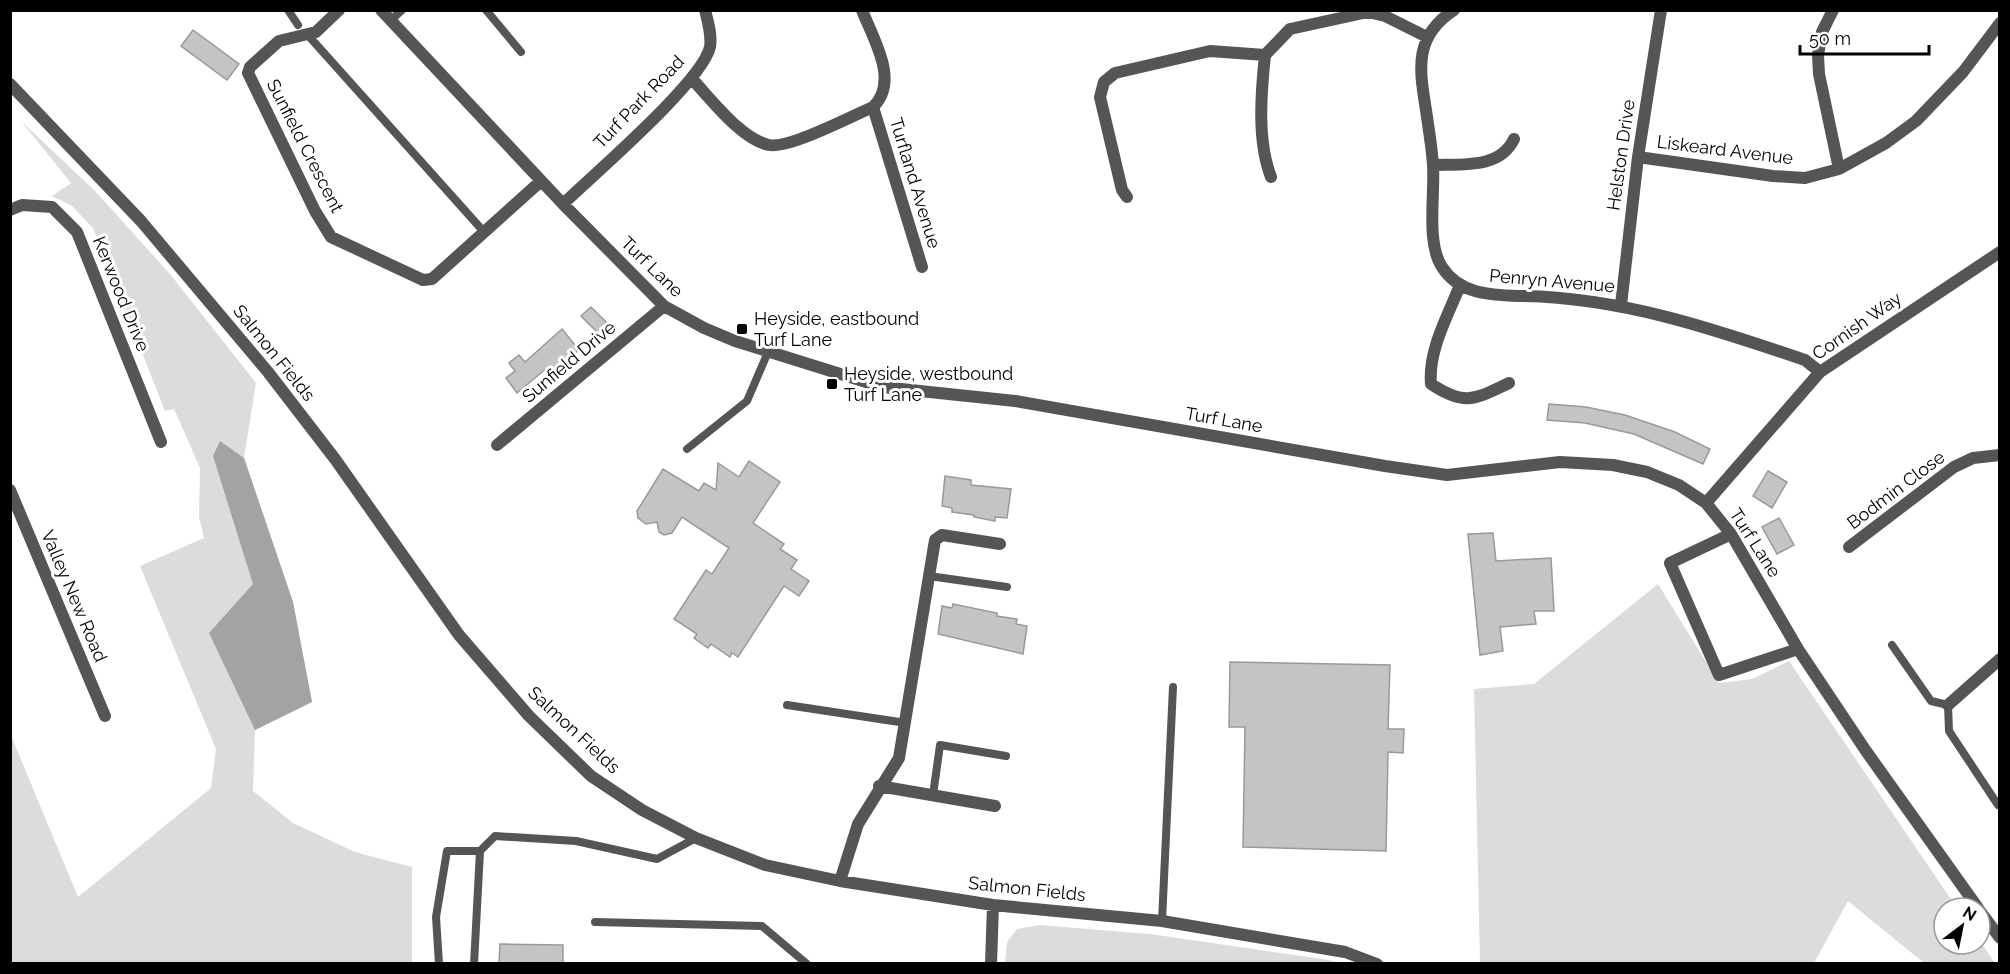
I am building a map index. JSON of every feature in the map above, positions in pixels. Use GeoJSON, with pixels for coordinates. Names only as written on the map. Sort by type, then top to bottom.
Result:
{"type":"FeatureCollection","features":[{"type":"Feature","properties":{"kind":"street","name":"Sunfield Crescent"},"geometry":{"type":"LineString","coordinates":[[339,10],[316,32],[302,29],[279,41],[250,67],[248,73],[315,211],[331,237],[423,280],[432,279],[542,181]]}},
{"type":"Feature","properties":{"kind":"street","name":"Turf Lane"},"geometry":{"type":"LineString","coordinates":[[381,10],[563,204],[664,306],[704,328],[768,352],[882,387],[1014,401],[1447,474],[1560,462],[1613,465],[1647,472],[1680,485],[1706,503],[1731,534],[1797,649],[1969,896]]}},
{"type":"Feature","properties":{"kind":"street","name":"Turf Park Road"},"geometry":{"type":"LineString","coordinates":[[563,204],[692,79],[710,47],[710,28],[705,10]]}},
{"type":"Feature","properties":{"kind":"street","name":"Turfland Avenue"},"geometry":{"type":"LineString","coordinates":[[862,10],[886,71],[882,98],[873,107],[922,267]]}},
{"type":"Feature","properties":{"kind":"street"},"geometry":{"type":"LineString","coordinates":[[1454,10],[1440,20],[1427,37],[1420,59],[1433,165],[1434,243],[1442,268],[1460,285],[1438,340],[1430,370],[1431,384],[1450,397],[1475,399],[1509,383]]}},
{"type":"Feature","properties":{"kind":"street","name":"Helston Drive"},"geometry":{"type":"LineString","coordinates":[[1621,305],[1638,157],[1661,10]]}},
{"type":"Feature","properties":{"kind":"street"},"geometry":{"type":"LineString","coordinates":[[1833,10],[1822,32],[1818,55],[1819,74],[1839,169]]}},
{"type":"Feature","properties":{"kind":"street"},"geometry":{"type":"LineString","coordinates":[[1270,177],[1264,160],[1262,81],[1265,55],[1290,29],[1368,12],[1385,16],[1427,37]]}},
{"type":"Feature","properties":{"kind":"street","name":"Liskeard Avenue"},"geometry":{"type":"LineString","coordinates":[[1638,157],[1773,176],[1805,178],[1839,169],[1886,143],[1916,121],[1963,72],[2000,23]]}},
{"type":"Feature","properties":{"kind":"street"},"geometry":{"type":"LineString","coordinates":[[1127,197],[1122,190],[1100,97],[1109,76],[1210,51],[1265,55]]}},
{"type":"Feature","properties":{"kind":"street"},"geometry":{"type":"LineString","coordinates":[[692,79],[746,134],[770,145],[801,138],[873,107]]}},
{"type":"Feature","properties":{"kind":"street","name":"Salmon Fields"},"geometry":{"type":"LineString","coordinates":[[10,84],[141,220],[268,372],[335,459],[459,635],[529,716],[591,776],[642,810],[696,838],[765,865],[840,881],[993,906],[1162,921],[1345,952],[1377,963]]}},
{"type":"Feature","properties":{"kind":"street"},"geometry":{"type":"LineString","coordinates":[[1433,165],[1493,161],[1510,147],[1514,139]]}},
{"type":"Feature","properties":{"kind":"street","name":"Kerwood Drive"},"geometry":{"type":"LineString","coordinates":[[10,210],[22,205],[52,207],[77,231],[161,442]]}},
{"type":"Feature","properties":{"kind":"street","name":"Cornish Way"},"geometry":{"type":"LineString","coordinates":[[1706,503],[1820,372],[2000,252]]}},
{"type":"Feature","properties":{"kind":"street","name":"Penryn Avenue"},"geometry":{"type":"LineString","coordinates":[[1460,285],[1478,293],[1556,296],[1621,305],[1690,321],[1805,360],[1820,372]]}},
{"type":"Feature","properties":{"kind":"street","name":"Sunfield Drive"},"geometry":{"type":"LineString","coordinates":[[497,445],[664,306]]}},
{"type":"Feature","properties":{"kind":"street","name":"Bodmin Close"},"geometry":{"type":"LineString","coordinates":[[1849,548],[1954,467],[1973,458],[2000,455]]}},
{"type":"Feature","properties":{"kind":"street","name":"Valley New Road"},"geometry":{"type":"LineString","coordinates":[[10,490],[105,716]]}},
{"type":"Feature","properties":{"kind":"street"},"geometry":{"type":"LineString","coordinates":[[1731,534],[1670,562],[1719,675],[1797,649]]}},
{"type":"Feature","properties":{"kind":"street"},"geometry":{"type":"LineString","coordinates":[[840,881],[858,824],[879,786],[899,758],[935,540],[942,535],[1000,544]]}},
{"type":"Feature","properties":{"kind":"street"},"geometry":{"type":"LineString","coordinates":[[1948,705],[2000,659]]}},
{"type":"Feature","properties":{"kind":"street"},"geometry":{"type":"LineString","coordinates":[[879,786],[995,806]]}},
{"type":"Feature","properties":{"kind":"street"},"geometry":{"type":"LineString","coordinates":[[992,963],[993,906]]}},
{"type":"Feature","properties":{"kind":"lane"},"geometry":{"type":"LineString","coordinates":[[288,10],[302,29],[485,233]]}},
{"type":"Feature","properties":{"kind":"lane"},"geometry":{"type":"LineString","coordinates":[[390,21],[402,10]]}},
{"type":"Feature","properties":{"kind":"lane"},"geometry":{"type":"LineString","coordinates":[[486,10],[521,52]]}},
{"type":"Feature","properties":{"kind":"lane"},"geometry":{"type":"LineString","coordinates":[[687,449],[747,401],[768,352]]}},
{"type":"Feature","properties":{"kind":"lane"},"geometry":{"type":"LineString","coordinates":[[929,576],[1007,587]]}},
{"type":"Feature","properties":{"kind":"lane"},"geometry":{"type":"LineString","coordinates":[[1892,645],[1931,701],[1948,705],[1949,731],[1998,805]]}},
{"type":"Feature","properties":{"kind":"lane"},"geometry":{"type":"LineString","coordinates":[[1162,921],[1173,687]]}},
{"type":"Feature","properties":{"kind":"lane"},"geometry":{"type":"LineString","coordinates":[[787,705],[906,723]]}},
{"type":"Feature","properties":{"kind":"lane"},"geometry":{"type":"LineString","coordinates":[[933,795],[940,746],[1006,756]]}},
{"type":"Feature","properties":{"kind":"lane"},"geometry":{"type":"LineString","coordinates":[[439,963],[436,917],[447,851],[480,850],[495,836],[576,841],[657,859],[696,838]]}},
{"type":"Feature","properties":{"kind":"lane"},"geometry":{"type":"LineString","coordinates":[[474,963],[480,850]]}},
{"type":"Feature","properties":{"kind":"lane"},"geometry":{"type":"LineString","coordinates":[[595,922],[762,926],[807,963]]}},
{"type":"Feature","properties":{"kind":"shaded area"},"geometry":{"type":"Polygon","coordinates":[[[21,121],[95,191],[170,274],[256,383],[244,458],[293,602],[312,702],[255,730],[253,791],[293,823],[355,852],[412,867],[412,963],[11,963],[10,733],[78,897],[211,788],[216,749],[140,566],[204,538],[199,517],[200,468],[174,409],[165,411],[93,228],[72,206],[52,196],[71,183],[21,121]]]}},
{"type":"Feature","properties":{"kind":"shaded area"},"geometry":{"type":"Polygon","coordinates":[[[220,441],[244,458],[293,602],[312,702],[255,730],[209,633],[253,584],[213,456],[220,441]]]}},
{"type":"Feature","properties":{"kind":"shaded area"},"geometry":{"type":"Polygon","coordinates":[[[1658,584],[1719,683],[1752,679],[1789,661],[1949,896],[1932,896],[1932,956],[1990,956],[1995,963],[1924,963],[1848,901],[1814,963],[1480,963],[1474,689],[1534,684],[1658,584]]]}},
{"type":"Feature","properties":{"kind":"shaded area"},"geometry":{"type":"Polygon","coordinates":[[[1039,925],[1150,934],[1338,963],[1005,963],[1007,942],[1017,929],[1039,925]]]}},
{"type":"Feature","properties":{"kind":"building"},"geometry":{"type":"Polygon","coordinates":[[[193,30],[239,64],[227,80],[181,46],[193,30]]]}},
{"type":"Feature","properties":{"kind":"building"},"geometry":{"type":"Polygon","coordinates":[[[591,307],[608,324],[598,333],[581,316],[591,307]]]}},
{"type":"Feature","properties":{"kind":"building"},"geometry":{"type":"Polygon","coordinates":[[[562,329],[579,350],[550,372],[547,368],[517,393],[506,378],[515,371],[509,363],[519,355],[525,362],[562,329]]]}},
{"type":"Feature","properties":{"kind":"building"},"geometry":{"type":"Polygon","coordinates":[[[1549,404],[1586,407],[1625,415],[1675,432],[1710,449],[1703,464],[1634,434],[1585,423],[1547,420],[1549,404]]]}},
{"type":"Feature","properties":{"kind":"building"},"geometry":{"type":"Polygon","coordinates":[[[749,461],[780,482],[753,523],[784,544],[780,549],[797,560],[791,569],[809,581],[799,596],[784,586],[738,657],[732,653],[730,657],[711,644],[708,648],[694,638],[697,634],[674,619],[706,570],[712,574],[729,548],[682,517],[672,533],[664,535],[659,532],[657,522],[646,524],[638,518],[637,511],[663,469],[699,491],[704,483],[716,490],[718,463],[739,477],[749,461]]]}},
{"type":"Feature","properties":{"kind":"building"},"geometry":{"type":"Polygon","coordinates":[[[1768,471],[1787,482],[1772,508],[1753,496],[1768,471]]]}},
{"type":"Feature","properties":{"kind":"building"},"geometry":{"type":"Polygon","coordinates":[[[945,476],[971,480],[971,485],[1011,489],[1007,518],[995,517],[995,521],[952,512],[952,508],[942,506],[945,476]]]}},
{"type":"Feature","properties":{"kind":"building"},"geometry":{"type":"Polygon","coordinates":[[[1779,518],[1794,545],[1777,554],[1762,527],[1779,518]]]}},
{"type":"Feature","properties":{"kind":"building"},"geometry":{"type":"Polygon","coordinates":[[[1493,533],[1496,561],[1551,558],[1554,611],[1534,611],[1536,624],[1500,627],[1503,651],[1480,655],[1468,534],[1493,533]]]}},
{"type":"Feature","properties":{"kind":"building"},"geometry":{"type":"Polygon","coordinates":[[[953,604],[997,613],[997,616],[1017,619],[1016,624],[1027,626],[1023,654],[938,634],[942,606],[952,608],[953,604]]]}},
{"type":"Feature","properties":{"kind":"building"},"geometry":{"type":"Polygon","coordinates":[[[1230,662],[1390,665],[1388,729],[1404,729],[1403,753],[1388,752],[1386,851],[1243,847],[1245,727],[1229,727],[1230,662]]]}},
{"type":"Feature","properties":{"kind":"building"},"geometry":{"type":"Polygon","coordinates":[[[500,944],[563,945],[563,963],[499,963],[500,944]]]}},
{"type":"Feature","properties":{"kind":"place","name":"Heyside, eastbound Turf Lane"},"geometry":{"type":"Point","coordinates":[742,329]}},
{"type":"Feature","properties":{"kind":"place","name":"Heyside, westbound Turf Lane"},"geometry":{"type":"Point","coordinates":[832,384]}}]}
